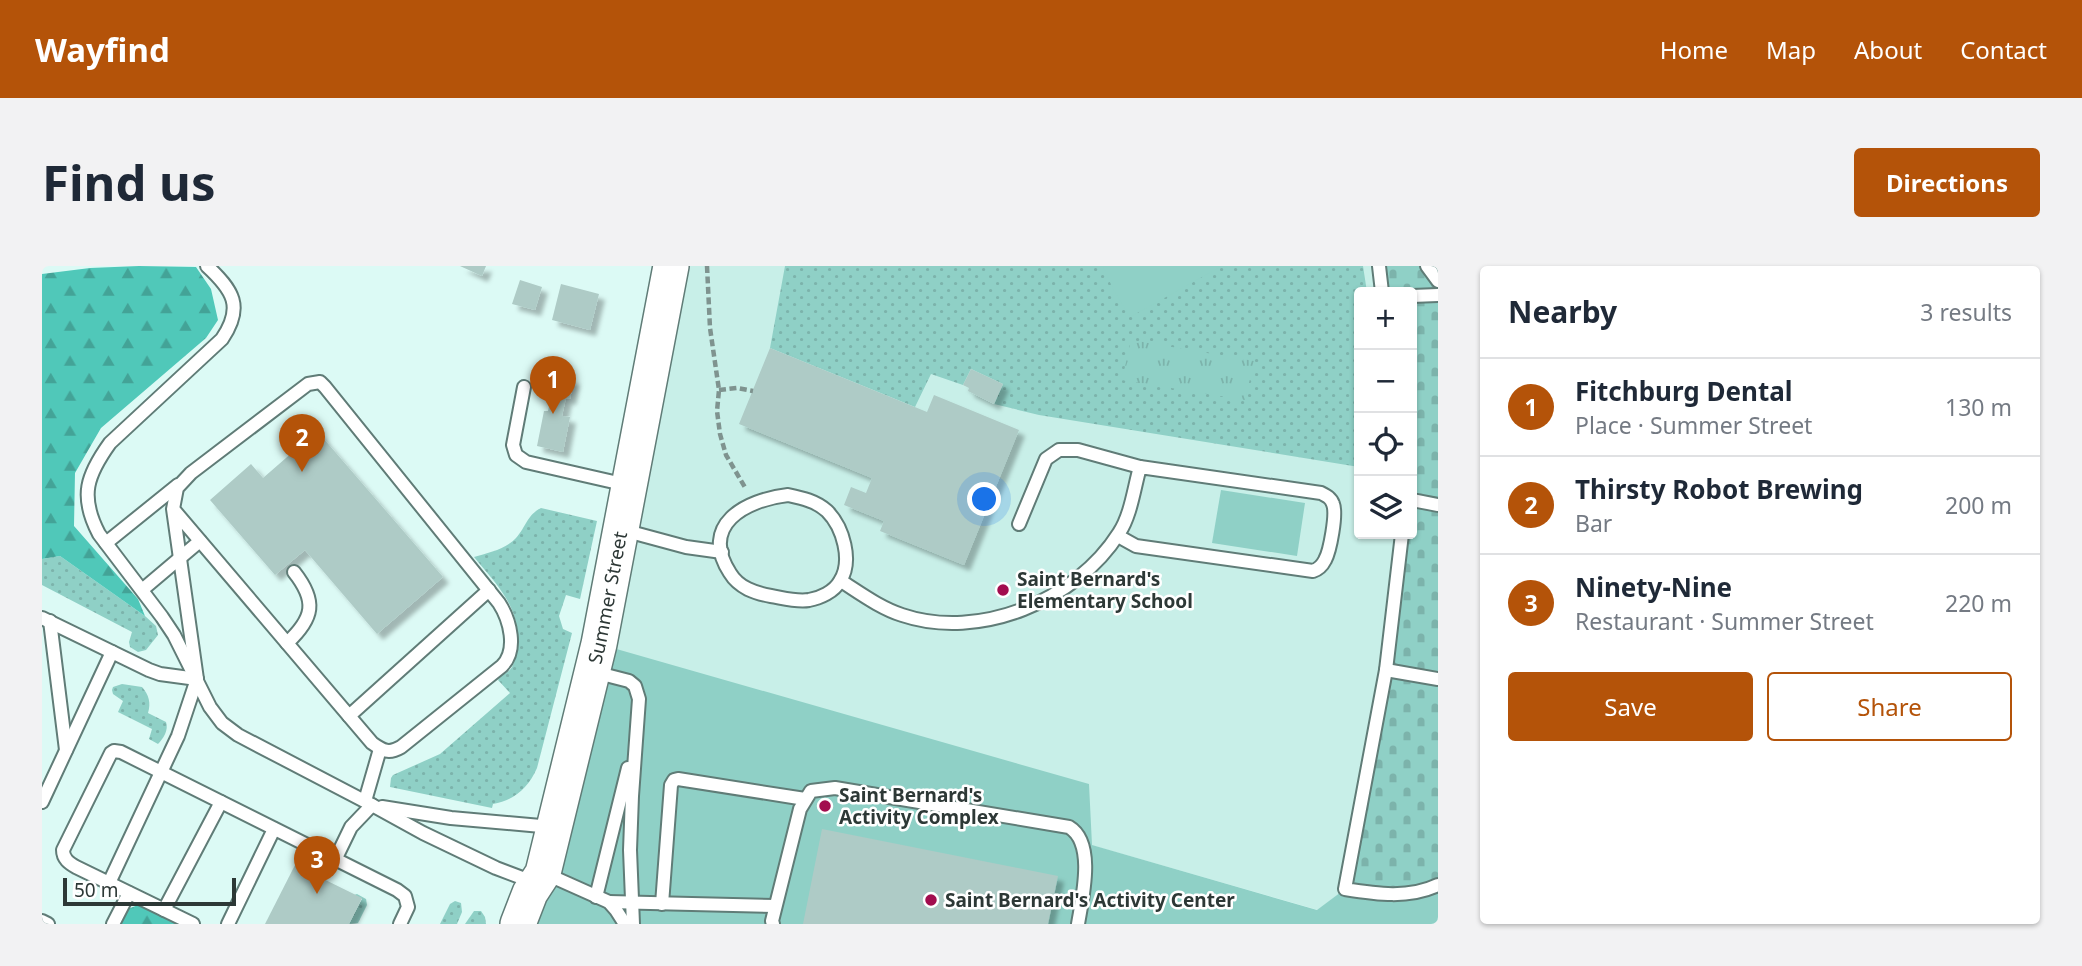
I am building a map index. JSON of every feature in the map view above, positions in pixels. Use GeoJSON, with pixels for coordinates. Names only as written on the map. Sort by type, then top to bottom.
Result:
{"type":"FeatureCollection","features":[{"type":"Feature","properties":{"kind":"main road","name":"Summer Street"},"geometry":{"type":"LineString","coordinates":[[518,924],[541,881],[592,672],[622,530],[671,266]]}},
{"type":"Feature","properties":{"kind":"main road"},"geometry":{"type":"LineString","coordinates":[[540,924],[541,881]]}},
{"type":"Feature","properties":{"kind":"lane"},"geometry":{"type":"LineString","coordinates":[[207,266],[230,290],[234,314],[232,325],[222,339],[110,443],[89,476],[87,489],[93,523],[174,635],[210,707],[222,723],[237,735],[496,868],[609,902],[775,906]]}},
{"type":"Feature","properties":{"kind":"lane"},"geometry":{"type":"LineString","coordinates":[[1379,266],[1381,287]]}},
{"type":"Feature","properties":{"kind":"lane"},"geometry":{"type":"LineString","coordinates":[[1427,266],[1438,281]]}},
{"type":"Feature","properties":{"kind":"lane"},"geometry":{"type":"LineString","coordinates":[[1417,296],[1438,295]]}},
{"type":"Feature","properties":{"kind":"lane"},"geometry":{"type":"LineString","coordinates":[[106,543],[191,473],[308,384],[320,382],[506,614],[510,628],[506,662],[401,747],[388,752],[380,749],[372,743],[173,509]]}},
{"type":"Feature","properties":{"kind":"lane"},"geometry":{"type":"LineString","coordinates":[[524,387],[513,446],[518,458],[630,486]]}},
{"type":"Feature","properties":{"kind":"lane"},"geometry":{"type":"LineString","coordinates":[[1019,524],[1046,459],[1059,450],[1078,450],[1140,467],[1321,493],[1333,502],[1335,511],[1325,563],[1319,569],[1305,571],[1136,546],[1118,536]]}},
{"type":"Feature","properties":{"kind":"lane"},"geometry":{"type":"LineString","coordinates":[[841,581],[901,615],[933,622],[966,623],[1000,617],[1036,605],[1073,582],[1118,536],[1140,467]]}},
{"type":"Feature","properties":{"kind":"lane"},"geometry":{"type":"LineString","coordinates":[[109,883],[178,736],[197,679],[173,509],[177,488],[191,473]]}},
{"type":"Feature","properties":{"kind":"lane"},"geometry":{"type":"LineString","coordinates":[[788,495],[814,502],[827,510],[842,533],[845,568],[841,581],[833,589],[808,600],[793,600],[760,594],[739,584],[725,565],[721,535],[726,522],[736,512],[755,503],[788,495]]}},
{"type":"Feature","properties":{"kind":"lane"},"geometry":{"type":"LineString","coordinates":[[1417,501],[1438,505]]}},
{"type":"Feature","properties":{"kind":"lane"},"geometry":{"type":"LineString","coordinates":[[622,530],[686,547],[722,552]]}},
{"type":"Feature","properties":{"kind":"lane"},"geometry":{"type":"LineString","coordinates":[[1401,539],[1386,670],[1345,889],[1399,894],[1420,893],[1438,885]]}},
{"type":"Feature","properties":{"kind":"lane"},"geometry":{"type":"LineString","coordinates":[[142,590],[200,541]]}},
{"type":"Feature","properties":{"kind":"lane"},"geometry":{"type":"LineString","coordinates":[[287,643],[303,627],[310,611],[307,590],[294,572]]}},
{"type":"Feature","properties":{"kind":"lane"},"geometry":{"type":"LineString","coordinates":[[349,716],[489,590]]}},
{"type":"Feature","properties":{"kind":"lane"},"geometry":{"type":"LineString","coordinates":[[46,620],[160,674],[197,679]]}},
{"type":"Feature","properties":{"kind":"lane"},"geometry":{"type":"LineString","coordinates":[[46,620],[66,751]]}},
{"type":"Feature","properties":{"kind":"lane"},"geometry":{"type":"LineString","coordinates":[[42,802],[47,779],[66,751],[112,652]]}},
{"type":"Feature","properties":{"kind":"lane"},"geometry":{"type":"LineString","coordinates":[[1386,670],[1438,679]]}},
{"type":"Feature","properties":{"kind":"lane"},"geometry":{"type":"LineString","coordinates":[[592,672],[629,681],[635,686],[639,699],[630,850],[633,924]]}},
{"type":"Feature","properties":{"kind":"lane"},"geometry":{"type":"LineString","coordinates":[[596,897],[636,731]]}},
{"type":"Feature","properties":{"kind":"lane"},"geometry":{"type":"LineString","coordinates":[[335,860],[351,827],[368,803],[380,749]]}},
{"type":"Feature","properties":{"kind":"lane"},"geometry":{"type":"LineString","coordinates":[[192,924],[70,864],[63,855],[63,850],[114,751],[121,751],[405,896],[408,907],[400,924]]}},
{"type":"Feature","properties":{"kind":"lane"},"geometry":{"type":"LineString","coordinates":[[662,904],[671,785],[674,780],[805,799]]}},
{"type":"Feature","properties":{"kind":"lane"},"geometry":{"type":"LineString","coordinates":[[773,924],[775,906],[800,809],[811,791],[835,788],[1069,827],[1078,836],[1086,867],[1078,924]]}},
{"type":"Feature","properties":{"kind":"lane"},"geometry":{"type":"LineString","coordinates":[[164,910],[221,802]]}},
{"type":"Feature","properties":{"kind":"lane"},"geometry":{"type":"LineString","coordinates":[[368,803],[452,818],[554,828]]}},
{"type":"Feature","properties":{"kind":"lane"},"geometry":{"type":"LineString","coordinates":[[228,924],[274,829]]}},
{"type":"Feature","properties":{"kind":"lane"},"geometry":{"type":"LineString","coordinates":[[113,924],[129,893]]}},
{"type":"Feature","properties":{"kind":"lane"},"geometry":{"type":"LineString","coordinates":[[609,902],[617,909],[625,924]]}},
{"type":"Feature","properties":{"kind":"lane"},"geometry":{"type":"LineString","coordinates":[[42,921],[48,924]]}},
{"type":"Feature","properties":{"kind":"path"},"geometry":{"type":"LineString","coordinates":[[707,266],[710,328],[719,390],[717,411],[720,434],[726,455],[755,503]]}},
{"type":"Feature","properties":{"kind":"path"},"geometry":{"type":"LineString","coordinates":[[719,390],[737,387],[753,391]]}},
{"type":"Feature","properties":{"kind":"shaded area","name":"Saint Bernard's Elementary School"},"geometry":{"type":"Polygon","coordinates":[[[671,266],[1379,266],[1381,287],[1354,287],[1354,539],[1401,539],[1345,889],[1318,910],[1091,845],[599,644],[671,266]]]}},
{"type":"Feature","properties":{"kind":"green space"},"geometry":{"type":"Polygon","coordinates":[[[139,266],[196,267],[211,289],[218,320],[206,338],[101,428],[75,473],[74,526],[138,599],[145,616],[60,556],[42,559],[42,274],[139,266]]]}},
{"type":"Feature","properties":{"kind":"green space"},"geometry":{"type":"Polygon","coordinates":[[[785,266],[1363,266],[1366,287],[1354,287],[1354,466],[1039,415],[994,404],[1003,384],[971,369],[963,385],[931,374],[915,407],[770,348],[785,266]]]}},
{"type":"Feature","properties":{"kind":"green space"},"geometry":{"type":"Polygon","coordinates":[[[1103,266],[1222,266],[1130,317],[1103,266]]]}},
{"type":"Feature","properties":{"kind":"green space"},"geometry":{"type":"Polygon","coordinates":[[[1379,266],[1438,266],[1438,885],[1427,890],[1345,889],[1401,539],[1417,539],[1417,287],[1381,287],[1379,266]]]}},
{"type":"Feature","properties":{"kind":"green space"},"geometry":{"type":"Polygon","coordinates":[[[1131,340],[1254,361],[1245,400],[1122,380],[1131,340]]]}},
{"type":"Feature","properties":{"kind":"green space"},"geometry":{"type":"Polygon","coordinates":[[[1221,490],[1305,503],[1297,556],[1212,543],[1221,490]]]}},
{"type":"Feature","properties":{"kind":"green space"},"geometry":{"type":"Polygon","coordinates":[[[541,508],[597,521],[580,599],[566,595],[559,616],[563,629],[572,633],[537,768],[520,792],[508,800],[493,804],[492,808],[390,787],[393,775],[440,754],[510,693],[498,680],[514,663],[516,622],[506,598],[474,557],[512,542],[533,514],[541,508]]]}},
{"type":"Feature","properties":{"kind":"green space"},"geometry":{"type":"Polygon","coordinates":[[[60,556],[156,626],[158,635],[146,650],[138,652],[130,647],[132,632],[42,585],[42,559],[60,556]]]}},
{"type":"Feature","properties":{"kind":"green space","name":"Saint Bernard's Activity Complex"},"geometry":{"type":"Polygon","coordinates":[[[599,644],[1089,784],[1092,845],[1317,910],[1345,889],[1369,893],[1438,885],[1438,924],[518,924],[599,644]]]}},
{"type":"Feature","properties":{"kind":"green space"},"geometry":{"type":"Polygon","coordinates":[[[122,684],[142,687],[149,699],[148,713],[166,722],[164,737],[158,744],[149,739],[152,729],[118,712],[123,701],[113,694],[112,690],[122,684]]]}},
{"type":"Feature","properties":{"kind":"green space"},"geometry":{"type":"Polygon","coordinates":[[[354,895],[366,899],[367,905],[358,923],[349,924],[362,899],[354,895]]]}},
{"type":"Feature","properties":{"kind":"green space"},"geometry":{"type":"Polygon","coordinates":[[[455,901],[461,903],[462,912],[457,924],[440,924],[450,904],[455,901]]]}},
{"type":"Feature","properties":{"kind":"green space"},"geometry":{"type":"Polygon","coordinates":[[[138,905],[178,924],[121,924],[128,909],[138,905]]]}},
{"type":"Feature","properties":{"kind":"green space"},"geometry":{"type":"Polygon","coordinates":[[[474,911],[481,911],[486,924],[465,924],[474,911]]]}},
{"type":"Feature","properties":{"kind":"building"},"geometry":{"type":"Polygon","coordinates":[[[460,266],[486,266],[482,276],[460,266]]]}},
{"type":"Feature","properties":{"kind":"building"},"geometry":{"type":"Polygon","coordinates":[[[520,280],[542,287],[535,310],[512,304],[520,280]]]}},
{"type":"Feature","properties":{"kind":"building"},"geometry":{"type":"Polygon","coordinates":[[[561,284],[599,294],[590,330],[552,320],[561,284]]]}},
{"type":"Feature","properties":{"kind":"building"},"geometry":{"type":"Polygon","coordinates":[[[770,348],[927,412],[934,395],[1019,430],[964,565],[880,531],[884,521],[844,505],[851,487],[866,493],[872,478],[739,424],[770,348]]]}},
{"type":"Feature","properties":{"kind":"building"},"geometry":{"type":"Polygon","coordinates":[[[971,369],[1003,384],[994,404],[968,391],[969,388],[963,385],[971,369]]]}},
{"type":"Feature","properties":{"kind":"building"},"geometry":{"type":"Polygon","coordinates":[[[556,375],[574,379],[570,399],[566,398],[562,416],[570,417],[563,452],[537,446],[544,411],[548,411],[556,375]]]}},
{"type":"Feature","properties":{"kind":"building"},"geometry":{"type":"Polygon","coordinates":[[[317,431],[443,577],[377,634],[305,550],[275,575],[210,500],[251,464],[263,478],[317,431]]]}},
{"type":"Feature","properties":{"kind":"building","name":"Saint Bernard's Activity Center"},"geometry":{"type":"Polygon","coordinates":[[[822,829],[1058,876],[1048,924],[803,924],[822,829]]]}},
{"type":"Feature","properties":{"kind":"building"},"geometry":{"type":"Polygon","coordinates":[[[295,865],[362,898],[349,924],[265,924],[295,865]]]}},
{"type":"Feature","properties":{"kind":"place","name":"Fitchburg Dental"},"geometry":{"type":"Point","coordinates":[553,414]}},
{"type":"Feature","properties":{"kind":"place","name":"Thirsty Robot Brewing"},"geometry":{"type":"Point","coordinates":[302,472]}},
{"type":"Feature","properties":{"kind":"place","name":"Saint Bernard's Elementary School"},"geometry":{"type":"Point","coordinates":[1003,590]}},
{"type":"Feature","properties":{"kind":"place","name":"Saint Bernard's Activity Complex"},"geometry":{"type":"Point","coordinates":[825,806]}},
{"type":"Feature","properties":{"kind":"place","name":"Ninety-Nine"},"geometry":{"type":"Point","coordinates":[317,894]}},
{"type":"Feature","properties":{"kind":"place","name":"Saint Bernard's Activity Center"},"geometry":{"type":"Point","coordinates":[931,900]}}]}
